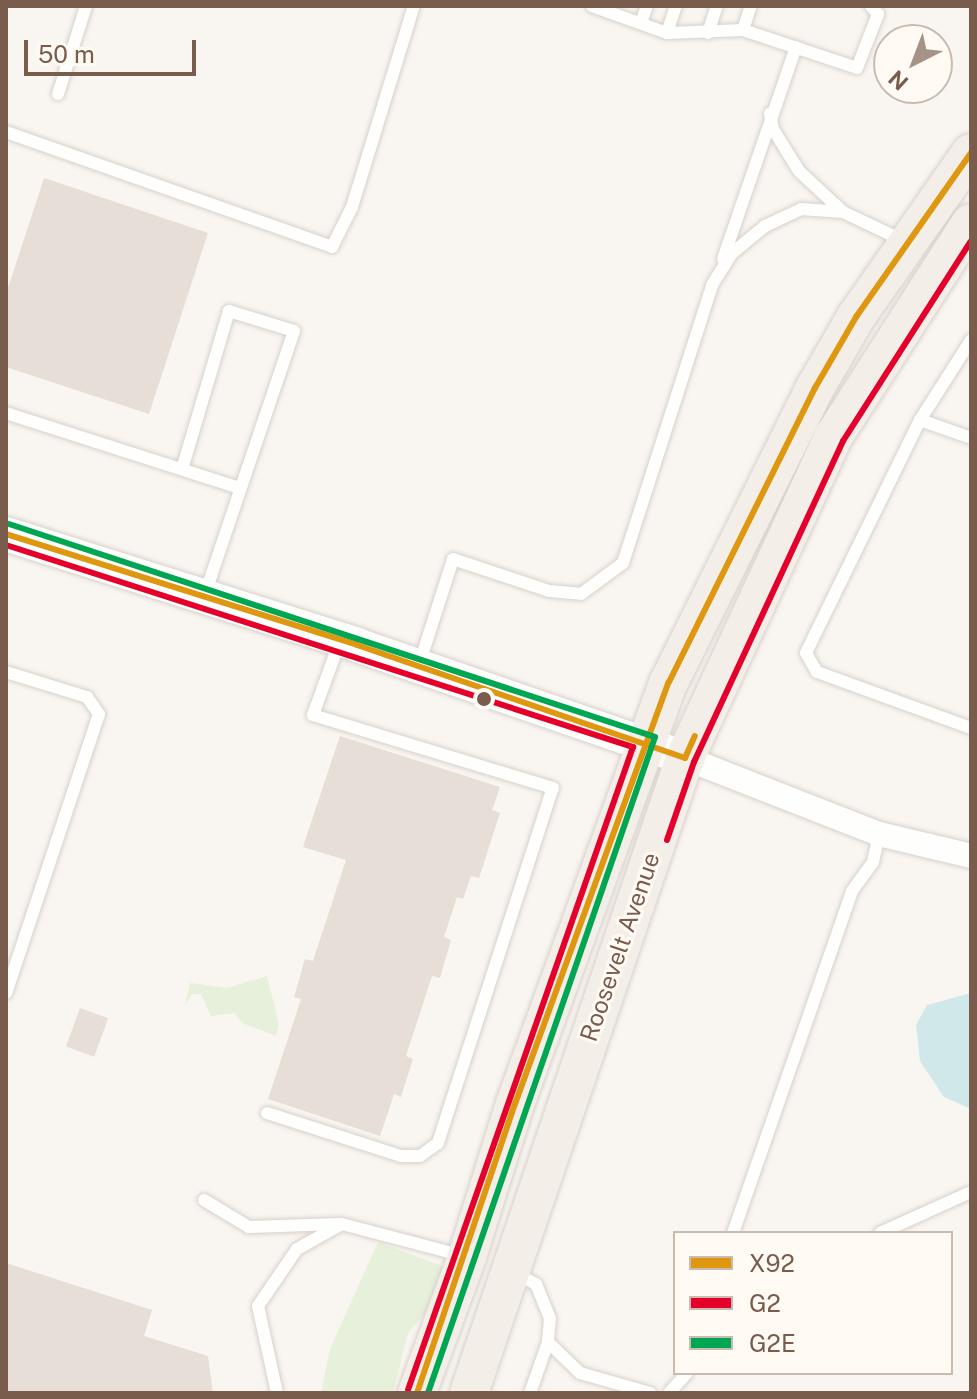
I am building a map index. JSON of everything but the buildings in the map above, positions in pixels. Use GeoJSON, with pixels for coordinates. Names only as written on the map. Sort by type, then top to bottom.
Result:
{"type":"FeatureCollection","features":[{"type":"Feature","properties":{"kind":"main road","name":"Roosevelt Avenue"},"geometry":{"type":"LineString","coordinates":[[417,1393],[467,1257],[515,1104],[646,741],[778,455],[856,317],[971,153]]}},
{"type":"Feature","properties":{"kind":"main road","name":"Roosevelt Avenue"},"geometry":{"type":"LineString","coordinates":[[469,1393],[685,758],[834,436],[971,223]]}},
{"type":"Feature","properties":{"kind":"main road"},"geometry":{"type":"LineString","coordinates":[[467,1257],[512,1272]]}},
{"type":"Feature","properties":{"kind":"street"},"geometry":{"type":"LineString","coordinates":[[6,534],[646,741],[879,834],[971,856]]}},
{"type":"Feature","properties":{"kind":"lane"},"geometry":{"type":"LineString","coordinates":[[58,94],[86,6]]}},
{"type":"Feature","properties":{"kind":"lane"},"geometry":{"type":"LineString","coordinates":[[6,132],[332,247],[352,207],[414,6]]}},
{"type":"Feature","properties":{"kind":"lane"},"geometry":{"type":"LineString","coordinates":[[592,6],[667,33],[743,30],[857,68],[878,14],[871,6]]}},
{"type":"Feature","properties":{"kind":"lane"},"geometry":{"type":"LineString","coordinates":[[641,23],[647,6]]}},
{"type":"Feature","properties":{"kind":"lane"},"geometry":{"type":"LineString","coordinates":[[667,33],[676,6]]}},
{"type":"Feature","properties":{"kind":"lane"},"geometry":{"type":"LineString","coordinates":[[708,33],[717,6]]}},
{"type":"Feature","properties":{"kind":"lane"},"geometry":{"type":"LineString","coordinates":[[743,30],[751,6]]}},
{"type":"Feature","properties":{"kind":"lane"},"geometry":{"type":"LineString","coordinates":[[418,666],[453,559],[549,591],[581,594],[623,563],[770,113],[796,47]]}},
{"type":"Feature","properties":{"kind":"lane"},"geometry":{"type":"LineString","coordinates":[[770,113],[773,129],[799,171],[843,212],[907,243]]}},
{"type":"Feature","properties":{"kind":"lane"},"geometry":{"type":"LineString","coordinates":[[717,277],[731,254],[765,226],[801,209],[843,212]]}},
{"type":"Feature","properties":{"kind":"lane"},"geometry":{"type":"LineString","coordinates":[[183,466],[229,311],[294,331],[203,597]]}},
{"type":"Feature","properties":{"kind":"lane"},"geometry":{"type":"LineString","coordinates":[[971,340],[920,420],[806,653],[817,672],[971,728]]}},
{"type":"Feature","properties":{"kind":"lane"},"geometry":{"type":"LineString","coordinates":[[6,413],[183,466],[240,488]]}},
{"type":"Feature","properties":{"kind":"lane"},"geometry":{"type":"LineString","coordinates":[[920,420],[971,438]]}},
{"type":"Feature","properties":{"kind":"lane"},"geometry":{"type":"LineString","coordinates":[[267,1113],[401,1156],[420,1156],[438,1143],[553,788],[313,715],[341,640]]}},
{"type":"Feature","properties":{"kind":"lane"},"geometry":{"type":"LineString","coordinates":[[6,672],[87,697],[99,714],[6,993]]}},
{"type":"Feature","properties":{"kind":"lane"},"geometry":{"type":"LineString","coordinates":[[734,1231],[852,891],[873,862],[879,834]]}},
{"type":"Feature","properties":{"kind":"lane"},"geometry":{"type":"LineString","coordinates":[[884,1231],[971,1192]]}},
{"type":"Feature","properties":{"kind":"lane"},"geometry":{"type":"LineString","coordinates":[[204,1200],[249,1227],[342,1224],[467,1257]]}},
{"type":"Feature","properties":{"kind":"lane"},"geometry":{"type":"LineString","coordinates":[[277,1393],[258,1306],[297,1249],[342,1224]]}},
{"type":"Feature","properties":{"kind":"lane"},"geometry":{"type":"LineString","coordinates":[[512,1272],[536,1284],[550,1318],[548,1342],[530,1393]]}},
{"type":"Feature","properties":{"kind":"lane"},"geometry":{"type":"LineString","coordinates":[[548,1342],[580,1373],[650,1393]]}},
{"type":"Feature","properties":{"kind":"lane"},"geometry":{"type":"LineString","coordinates":[[668,1393],[685,1375]]}},
{"type":"Feature","properties":{"kind":"green space"},"geometry":{"type":"Polygon","coordinates":[[[267,976],[279,1024],[276,1036],[242,1023],[235,1013],[211,1016],[201,994],[192,994],[185,1005],[190,983],[227,988],[267,976]]]}},
{"type":"Feature","properties":{"kind":"green space"},"geometry":{"type":"Polygon","coordinates":[[[378,1242],[445,1267],[436,1301],[408,1333],[393,1393],[321,1393],[330,1349],[378,1242]]]}},
{"type":"Feature","properties":{"kind":"water"},"geometry":{"type":"Polygon","coordinates":[[[971,993],[971,1109],[944,1097],[920,1061],[916,1025],[927,1005],[971,993]]]}},
{"type":"Feature","properties":{"kind":"transit line","name":"X92"},"geometry":{"type":"LineString","coordinates":[[417,1393],[515,1104],[669,682],[815,388],[856,317],[971,153]]}},
{"type":"Feature","properties":{"kind":"transit line","name":"G2"},"geometry":{"type":"LineString","coordinates":[[667,840],[694,762],[843,441],[971,241]]}},
{"type":"Feature","properties":{"kind":"transit line","name":"G2E"},"geometry":{"type":"LineString","coordinates":[[9,524],[655,737],[428,1393]]}},
{"type":"Feature","properties":{"kind":"transit line","name":"X92"},"geometry":{"type":"LineString","coordinates":[[6,534],[357,645],[685,758],[695,736]]}},
{"type":"Feature","properties":{"kind":"transit line","name":"G2"},"geometry":{"type":"LineString","coordinates":[[6,545],[633,747],[408,1390]]}}]}
